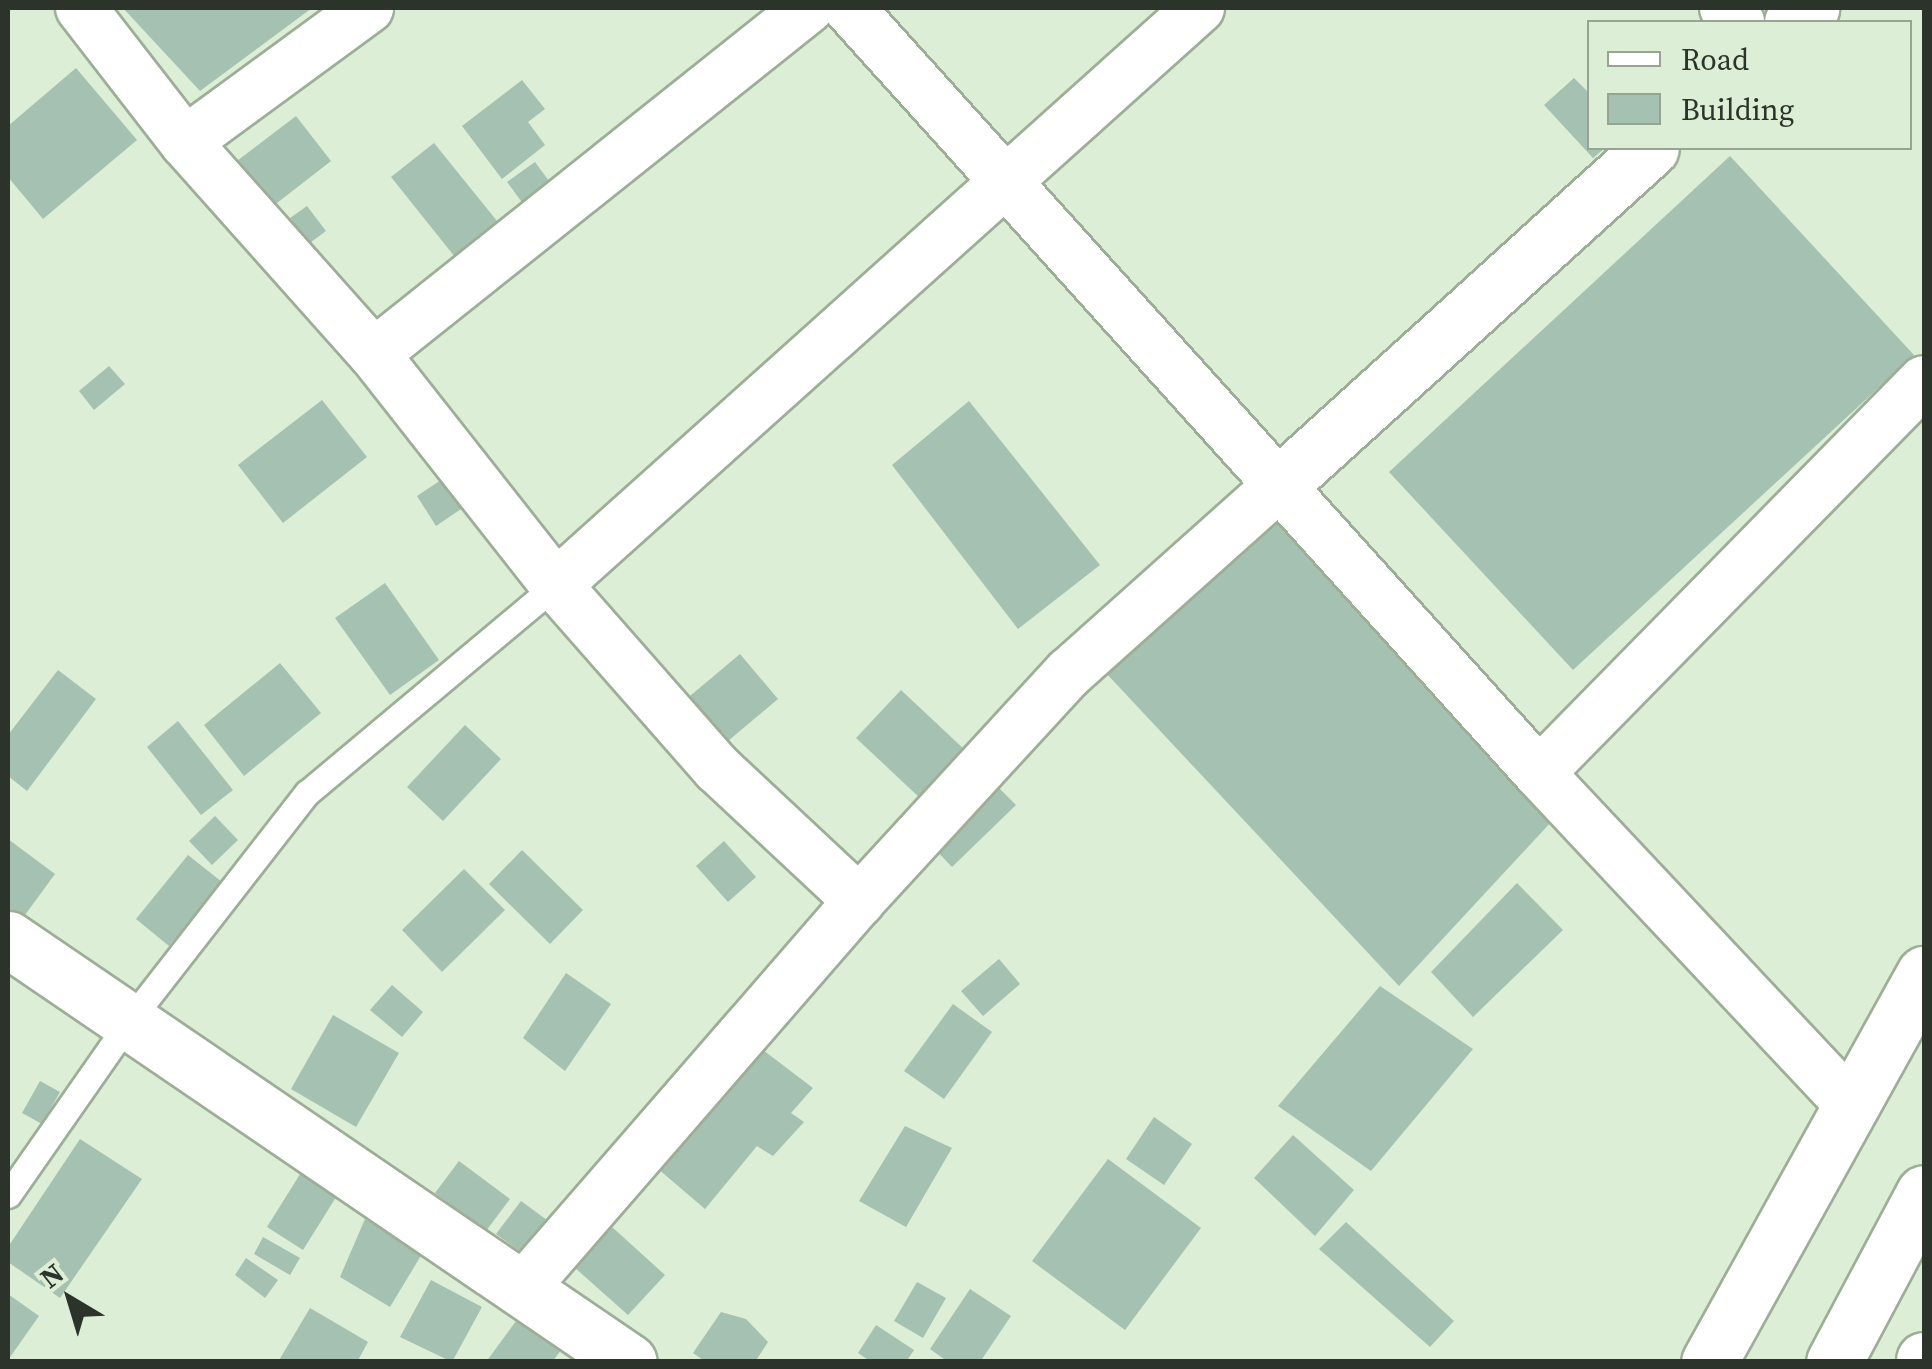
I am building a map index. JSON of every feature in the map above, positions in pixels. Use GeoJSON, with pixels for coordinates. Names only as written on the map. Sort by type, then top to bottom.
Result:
{"type":"FeatureCollection","features":[{"type":"Feature","properties":{"kind":"main road"},"geometry":{"type":"LineString","coordinates":[[1278,486],[1650,150]]}},
{"type":"Feature","properties":{"kind":"main road"},"geometry":{"type":"LineString","coordinates":[[8,939],[629,1362]]}},
{"type":"Feature","properties":{"kind":"main road"},"geometry":{"type":"LineString","coordinates":[[1709,1362],[1924,974]]}},
{"type":"Feature","properties":{"kind":"main road"},"geometry":{"type":"LineString","coordinates":[[1834,1362],[1924,1192]]}},
{"type":"Feature","properties":{"kind":"street"},"geometry":{"type":"LineString","coordinates":[[81,8],[185,142],[374,354],[556,584],[717,768],[859,901]]}},
{"type":"Feature","properties":{"kind":"street"},"geometry":{"type":"LineString","coordinates":[[185,142],[368,8]]}},
{"type":"Feature","properties":{"kind":"street"},"geometry":{"type":"LineString","coordinates":[[374,354],[808,8]]}},
{"type":"Feature","properties":{"kind":"street"},"geometry":{"type":"LineString","coordinates":[[850,8],[1539,773],[1849,1104]]}},
{"type":"Feature","properties":{"kind":"street"},"geometry":{"type":"LineString","coordinates":[[556,584],[1199,8]]}},
{"type":"Feature","properties":{"kind":"street"},"geometry":{"type":"LineString","coordinates":[[1539,773],[1924,381]]}},
{"type":"Feature","properties":{"kind":"street"},"geometry":{"type":"LineString","coordinates":[[522,1290],[859,901],[1069,673],[1278,486]]}},
{"type":"Feature","properties":{"kind":"lane"},"geometry":{"type":"LineString","coordinates":[[8,1195],[130,1020],[307,793],[556,584]]}},
{"type":"Feature","properties":{"kind":"building"},"geometry":{"type":"Polygon","coordinates":[[[123,8],[312,8],[200,91],[123,8]]]}},
{"type":"Feature","properties":{"kind":"building"},"geometry":{"type":"Polygon","coordinates":[[[76,68],[137,140],[43,219],[8,177],[8,126],[76,68]]]}},
{"type":"Feature","properties":{"kind":"building"},"geometry":{"type":"Polygon","coordinates":[[[1574,78],[1587,91],[1587,150],[1603,150],[1593,158],[1544,105],[1574,78]]]}},
{"type":"Feature","properties":{"kind":"building"},"geometry":{"type":"Polygon","coordinates":[[[522,80],[545,109],[528,122],[545,145],[502,179],[462,126],[522,80]]]}},
{"type":"Feature","properties":{"kind":"building"},"geometry":{"type":"Polygon","coordinates":[[[296,116],[331,161],[268,210],[233,164],[296,116]]]}},
{"type":"Feature","properties":{"kind":"building"},"geometry":{"type":"Polygon","coordinates":[[[434,143],[497,221],[455,257],[391,177],[434,143]]]}},
{"type":"Feature","properties":{"kind":"building"},"geometry":{"type":"Polygon","coordinates":[[[1730,156],[1914,355],[1573,670],[1389,472],[1730,156]]]}},
{"type":"Feature","properties":{"kind":"building"},"geometry":{"type":"Polygon","coordinates":[[[535,162],[552,185],[524,205],[507,182],[535,162]]]}},
{"type":"Feature","properties":{"kind":"building"},"geometry":{"type":"Polygon","coordinates":[[[307,206],[326,231],[295,254],[276,228],[307,206]]]}},
{"type":"Feature","properties":{"kind":"building"},"geometry":{"type":"Polygon","coordinates":[[[109,366],[125,384],[94,410],[79,391],[109,366]]]}},
{"type":"Feature","properties":{"kind":"building"},"geometry":{"type":"Polygon","coordinates":[[[322,400],[367,457],[283,523],[238,465],[322,400]]]}},
{"type":"Feature","properties":{"kind":"building"},"geometry":{"type":"Polygon","coordinates":[[[969,401],[1100,565],[1018,629],[892,465],[969,401]]]}},
{"type":"Feature","properties":{"kind":"building"},"geometry":{"type":"Polygon","coordinates":[[[447,476],[467,505],[436,526],[417,496],[447,476]]]}},
{"type":"Feature","properties":{"kind":"building"},"geometry":{"type":"Polygon","coordinates":[[[1280,516],[1553,820],[1399,986],[1105,672],[1280,516]]]}},
{"type":"Feature","properties":{"kind":"building"},"geometry":{"type":"Polygon","coordinates":[[[385,583],[439,660],[390,695],[335,618],[385,583]]]}},
{"type":"Feature","properties":{"kind":"building"},"geometry":{"type":"Polygon","coordinates":[[[740,654],[778,699],[722,746],[684,701],[740,654]]]}},
{"type":"Feature","properties":{"kind":"building"},"geometry":{"type":"Polygon","coordinates":[[[280,663],[321,713],[244,776],[204,725],[280,663]]]}},
{"type":"Feature","properties":{"kind":"building"},"geometry":{"type":"Polygon","coordinates":[[[58,670],[96,699],[27,791],[8,776],[8,735],[58,670]]]}},
{"type":"Feature","properties":{"kind":"building"},"geometry":{"type":"Polygon","coordinates":[[[901,690],[966,751],[921,799],[856,738],[901,690]]]}},
{"type":"Feature","properties":{"kind":"building"},"geometry":{"type":"Polygon","coordinates":[[[178,721],[233,790],[201,815],[147,747],[178,721]]]}},
{"type":"Feature","properties":{"kind":"building"},"geometry":{"type":"Polygon","coordinates":[[[465,725],[501,759],[443,821],[407,787],[465,725]]]}},
{"type":"Feature","properties":{"kind":"building"},"geometry":{"type":"Polygon","coordinates":[[[993,782],[1016,805],[952,867],[930,844],[993,782]]]}},
{"type":"Feature","properties":{"kind":"building"},"geometry":{"type":"Polygon","coordinates":[[[215,816],[238,840],[212,865],[189,841],[215,816]]]}},
{"type":"Feature","properties":{"kind":"building"},"geometry":{"type":"Polygon","coordinates":[[[8,839],[55,874],[22,919],[8,909],[8,839]]]}},
{"type":"Feature","properties":{"kind":"building"},"geometry":{"type":"Polygon","coordinates":[[[724,841],[756,877],[728,902],[696,866],[724,841]]]}},
{"type":"Feature","properties":{"kind":"building"},"geometry":{"type":"Polygon","coordinates":[[[522,850],[583,910],[550,944],[489,884],[522,850]]]}},
{"type":"Feature","properties":{"kind":"building"},"geometry":{"type":"Polygon","coordinates":[[[188,855],[222,882],[169,946],[136,919],[188,855]]]}},
{"type":"Feature","properties":{"kind":"building"},"geometry":{"type":"Polygon","coordinates":[[[464,869],[505,910],[442,972],[402,930],[464,869]]]}},
{"type":"Feature","properties":{"kind":"building"},"geometry":{"type":"Polygon","coordinates":[[[1517,883],[1563,930],[1473,1017],[1431,972],[1517,883]]]}},
{"type":"Feature","properties":{"kind":"building"},"geometry":{"type":"Polygon","coordinates":[[[999,959],[1020,984],[983,1016],[961,991],[999,959]]]}},
{"type":"Feature","properties":{"kind":"building"},"geometry":{"type":"Polygon","coordinates":[[[566,973],[611,1004],[565,1071],[523,1038],[566,973]]]}},
{"type":"Feature","properties":{"kind":"building"},"geometry":{"type":"Polygon","coordinates":[[[392,985],[423,1012],[402,1037],[370,1010],[392,985]]]}},
{"type":"Feature","properties":{"kind":"building"},"geometry":{"type":"Polygon","coordinates":[[[1380,986],[1473,1049],[1371,1171],[1278,1106],[1380,986]]]}},
{"type":"Feature","properties":{"kind":"building"},"geometry":{"type":"Polygon","coordinates":[[[953,1004],[992,1032],[944,1099],[904,1071],[953,1004]]]}},
{"type":"Feature","properties":{"kind":"building"},"geometry":{"type":"Polygon","coordinates":[[[333,1015],[399,1053],[356,1127],[291,1089],[333,1015]]]}},
{"type":"Feature","properties":{"kind":"building"},"geometry":{"type":"Polygon","coordinates":[[[750,1040],[813,1088],[791,1113],[804,1122],[773,1156],[757,1146],[705,1209],[643,1156],[750,1040]]]}},
{"type":"Feature","properties":{"kind":"building"},"geometry":{"type":"Polygon","coordinates":[[[40,1081],[60,1092],[42,1124],[22,1113],[40,1081]]]}},
{"type":"Feature","properties":{"kind":"building"},"geometry":{"type":"Polygon","coordinates":[[[1154,1117],[1192,1144],[1164,1185],[1126,1159],[1154,1117]]]}},
{"type":"Feature","properties":{"kind":"building"},"geometry":{"type":"Polygon","coordinates":[[[905,1126],[952,1148],[906,1227],[859,1201],[905,1126]]]}},
{"type":"Feature","properties":{"kind":"building"},"geometry":{"type":"Polygon","coordinates":[[[1293,1135],[1354,1190],[1315,1236],[1254,1178],[1293,1135]]]}},
{"type":"Feature","properties":{"kind":"building"},"geometry":{"type":"Polygon","coordinates":[[[80,1139],[142,1179],[60,1298],[8,1262],[8,1247],[80,1139]]]}},
{"type":"Feature","properties":{"kind":"building"},"geometry":{"type":"Polygon","coordinates":[[[1108,1159],[1201,1228],[1125,1330],[1032,1261],[1108,1159]]]}},
{"type":"Feature","properties":{"kind":"building"},"geometry":{"type":"Polygon","coordinates":[[[459,1161],[510,1199],[486,1231],[435,1193],[459,1161]]]}},
{"type":"Feature","properties":{"kind":"building"},"geometry":{"type":"Polygon","coordinates":[[[302,1171],[338,1194],[303,1250],[267,1227],[302,1171]]]}},
{"type":"Feature","properties":{"kind":"building"},"geometry":{"type":"Polygon","coordinates":[[[521,1201],[551,1223],[526,1256],[496,1234],[521,1201]]]}},
{"type":"Feature","properties":{"kind":"building"},"geometry":{"type":"Polygon","coordinates":[[[601,1217],[665,1275],[628,1315],[565,1259],[601,1217]]]}},
{"type":"Feature","properties":{"kind":"building"},"geometry":{"type":"Polygon","coordinates":[[[365,1219],[422,1254],[390,1307],[340,1277],[365,1219]]]}},
{"type":"Feature","properties":{"kind":"building"},"geometry":{"type":"Polygon","coordinates":[[[1346,1222],[1454,1321],[1430,1347],[1319,1249],[1346,1222]]]}},
{"type":"Feature","properties":{"kind":"building"},"geometry":{"type":"Polygon","coordinates":[[[263,1237],[300,1258],[290,1275],[254,1254],[263,1237]]]}},
{"type":"Feature","properties":{"kind":"building"},"geometry":{"type":"Polygon","coordinates":[[[246,1258],[278,1280],[265,1298],[235,1275],[246,1258]]]}},
{"type":"Feature","properties":{"kind":"building"},"geometry":{"type":"Polygon","coordinates":[[[431,1280],[482,1307],[452,1362],[400,1337],[431,1280]]]}},
{"type":"Feature","properties":{"kind":"building"},"geometry":{"type":"Polygon","coordinates":[[[917,1282],[946,1298],[923,1338],[894,1321],[917,1282]]]}},
{"type":"Feature","properties":{"kind":"building"},"geometry":{"type":"Polygon","coordinates":[[[970,1289],[1011,1316],[980,1362],[948,1362],[930,1349],[970,1289]]]}},
{"type":"Feature","properties":{"kind":"building"},"geometry":{"type":"Polygon","coordinates":[[[8,1294],[39,1316],[8,1360],[8,1294]]]}},
{"type":"Feature","properties":{"kind":"building"},"geometry":{"type":"Polygon","coordinates":[[[310,1308],[368,1342],[357,1362],[278,1362],[310,1308]]]}},
{"type":"Feature","properties":{"kind":"building"},"geometry":{"type":"Polygon","coordinates":[[[721,1312],[746,1319],[768,1342],[755,1362],[706,1362],[693,1353],[721,1312]]]}},
{"type":"Feature","properties":{"kind":"building"},"geometry":{"type":"Polygon","coordinates":[[[516,1321],[562,1349],[552,1362],[486,1362],[516,1321]]]}},
{"type":"Feature","properties":{"kind":"building"},"geometry":{"type":"Polygon","coordinates":[[[876,1325],[914,1350],[906,1362],[871,1362],[858,1353],[876,1325]]]}}]}
